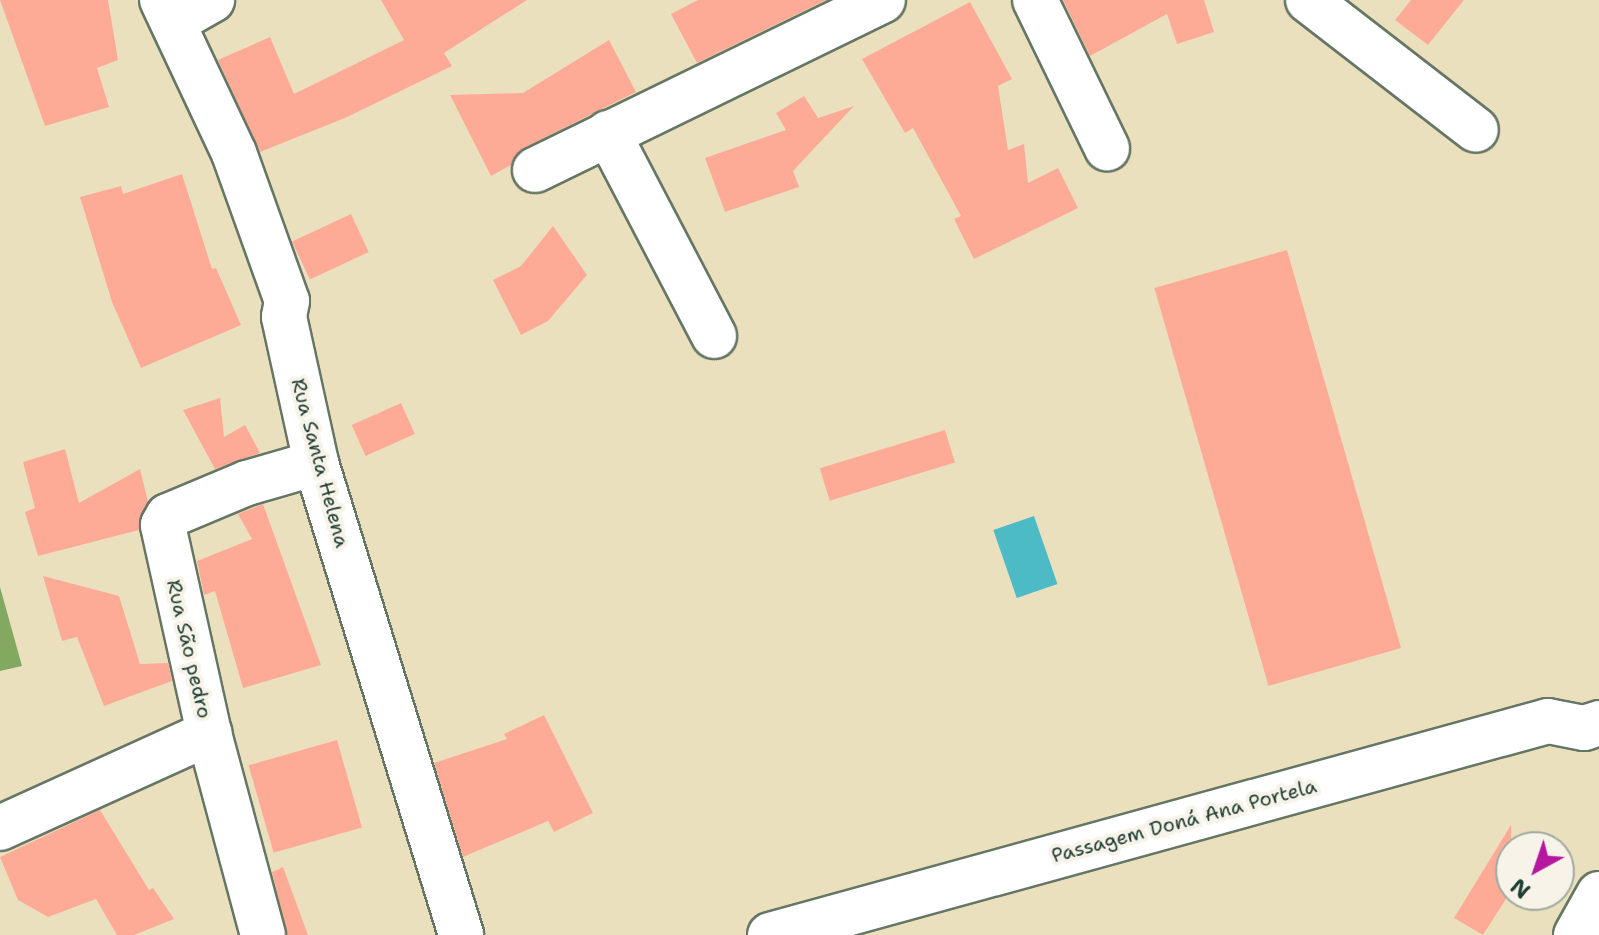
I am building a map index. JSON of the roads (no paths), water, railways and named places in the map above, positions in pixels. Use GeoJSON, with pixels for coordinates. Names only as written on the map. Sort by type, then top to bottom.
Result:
{"type":"FeatureCollection","features":[{"type":"Feature","properties":{"kind":"street"},"geometry":{"type":"LineString","coordinates":[[167,11],[212,0]]}},
{"type":"Feature","properties":{"kind":"street"},"geometry":{"type":"LineString","coordinates":[[535,170],[883,0]]}},
{"type":"Feature","properties":{"kind":"street"},"geometry":{"type":"LineString","coordinates":[[1035,0],[1107,148]]}},
{"type":"Feature","properties":{"kind":"street"},"geometry":{"type":"LineString","coordinates":[[1308,0],[1476,130]]}},
{"type":"Feature","properties":{"kind":"street","name":"Rua Santa Helena"},"geometry":{"type":"LineString","coordinates":[[167,11],[234,153],[287,301],[284,317],[316,463],[461,935]]}},
{"type":"Feature","properties":{"kind":"street"},"geometry":{"type":"LineString","coordinates":[[608,133],[714,336]]}},
{"type":"Feature","properties":{"kind":"street","name":"Rua São pedro"},"geometry":{"type":"LineString","coordinates":[[263,935],[209,733],[163,525],[168,516],[247,483],[316,463]]}},
{"type":"Feature","properties":{"kind":"street","name":"Passagem Doná Ana Portela"},"geometry":{"type":"LineString","coordinates":[[770,935],[1548,721],[1584,728],[1599,723]]}},
{"type":"Feature","properties":{"kind":"street"},"geometry":{"type":"LineString","coordinates":[[0,828],[209,733]]}},
{"type":"Feature","properties":{"kind":"street"},"geometry":{"type":"LineString","coordinates":[[1576,935],[1599,894]]}},
{"type":"Feature","properties":{"kind":"water"},"geometry":{"type":"Polygon","coordinates":[[[1034,516],[1057,584],[1017,598],[993,530],[1034,516]]]}}]}
